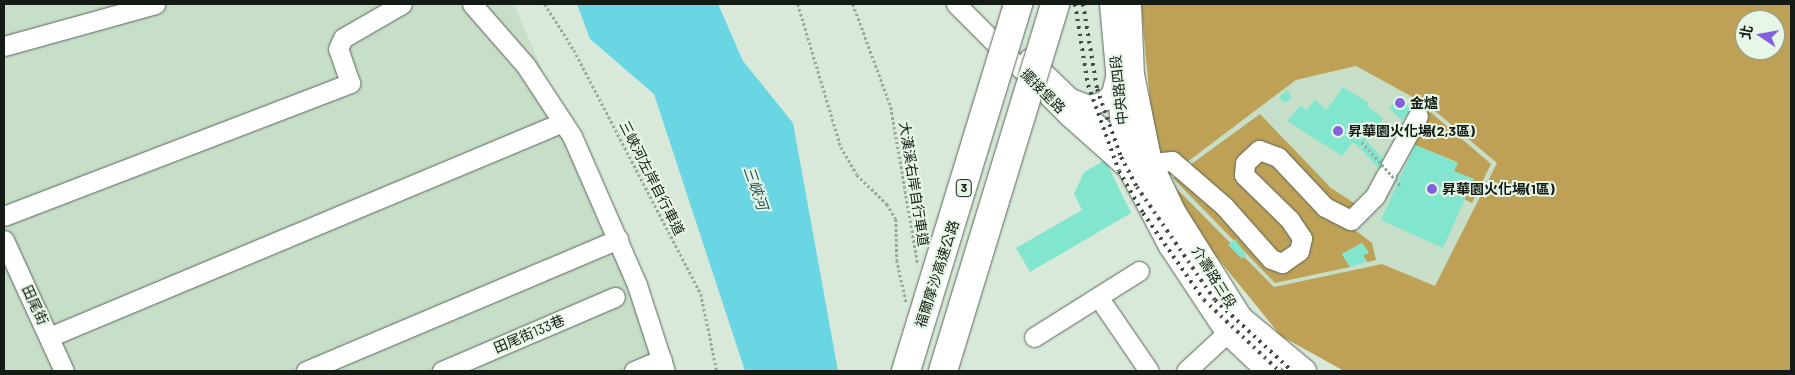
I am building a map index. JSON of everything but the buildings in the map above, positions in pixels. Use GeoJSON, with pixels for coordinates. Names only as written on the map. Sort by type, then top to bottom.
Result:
{"type":"FeatureCollection","features":[{"type":"Feature","properties":{"kind":"highway","name":"福爾摩沙高速公路"},"geometry":{"type":"LineString","coordinates":[[906,371],[1018,4]]}},
{"type":"Feature","properties":{"kind":"highway"},"geometry":{"type":"LineString","coordinates":[[943,371],[1054,4]]}},
{"type":"Feature","properties":{"kind":"main road","name":"中央路四段"},"geometry":{"type":"LineString","coordinates":[[1112,4],[1116,72],[1125,151],[1142,169]]}},
{"type":"Feature","properties":{"kind":"main road","name":"中央路四段"},"geometry":{"type":"LineString","coordinates":[[1128,4],[1132,76],[1142,169]]}},
{"type":"Feature","properties":{"kind":"main road","name":"介壽路三段"},"geometry":{"type":"LineString","coordinates":[[1142,169],[1171,246],[1228,332],[1269,371]]}},
{"type":"Feature","properties":{"kind":"main road","name":"介壽路三段"},"geometry":{"type":"LineString","coordinates":[[1142,169],[1174,213],[1240,318],[1304,371]]}},
{"type":"Feature","properties":{"kind":"street"},"geometry":{"type":"LineString","coordinates":[[4,46],[156,4]]}},
{"type":"Feature","properties":{"kind":"street"},"geometry":{"type":"LineString","coordinates":[[4,216],[350,83],[338,49],[343,38],[402,4]]}},
{"type":"Feature","properties":{"kind":"street"},"geometry":{"type":"LineString","coordinates":[[472,4],[526,66],[563,122],[618,238],[663,365],[634,371]]}},
{"type":"Feature","properties":{"kind":"street","name":"擺接堡路"},"geometry":{"type":"LineString","coordinates":[[956,4],[1069,117],[1142,169]]}},
{"type":"Feature","properties":{"kind":"street","name":"擺接堡路"},"geometry":{"type":"LineString","coordinates":[[972,4],[1125,151]]}},
{"type":"Feature","properties":{"kind":"street"},"geometry":{"type":"LineString","coordinates":[[1071,98],[1089,104],[1103,101],[1111,93],[1116,72]]}},
{"type":"Feature","properties":{"kind":"street"},"geometry":{"type":"LineString","coordinates":[[1142,169],[1172,161],[1224,206],[1271,259],[1282,263],[1299,251],[1302,238],[1290,220],[1244,175],[1244,163],[1259,150],[1278,158],[1325,207],[1351,220],[1375,196],[1418,116]]}},
{"type":"Feature","properties":{"kind":"street"},"geometry":{"type":"LineString","coordinates":[[49,337],[563,122]]}},
{"type":"Feature","properties":{"kind":"street"},"geometry":{"type":"LineString","coordinates":[[306,371],[618,238]]}},
{"type":"Feature","properties":{"kind":"street","name":"田尾街"},"geometry":{"type":"LineString","coordinates":[[4,240],[64,371]]}},
{"type":"Feature","properties":{"kind":"street"},"geometry":{"type":"LineString","coordinates":[[1034,337],[1099,298],[1139,271]]}},
{"type":"Feature","properties":{"kind":"street","name":"田尾街133巷"},"geometry":{"type":"LineString","coordinates":[[442,371],[616,297]]}},
{"type":"Feature","properties":{"kind":"street"},"geometry":{"type":"LineString","coordinates":[[1099,298],[1149,371]]}},
{"type":"Feature","properties":{"kind":"street"},"geometry":{"type":"LineString","coordinates":[[1186,371],[1228,332]]}},
{"type":"Feature","properties":{"kind":"path","name":"三峽河左岸自行車道"},"geometry":{"type":"LineString","coordinates":[[545,4],[574,50],[701,294],[717,371]]}},
{"type":"Feature","properties":{"kind":"path"},"geometry":{"type":"LineString","coordinates":[[798,4],[841,147],[857,175],[887,204],[896,219],[897,260],[907,305]]}},
{"type":"Feature","properties":{"kind":"path","name":"大漢溪右岸自行車道"},"geometry":{"type":"LineString","coordinates":[[852,4],[891,107],[920,273]]}},
{"type":"Feature","properties":{"kind":"path"},"geometry":{"type":"LineString","coordinates":[[1362,142],[1402,186]]}},
{"type":"Feature","properties":{"kind":"shaded area"},"geometry":{"type":"Polygon","coordinates":[[[4,4],[514,4],[670,371],[4,371],[4,4]]]}},
{"type":"Feature","properties":{"kind":"shaded area"},"geometry":{"type":"Polygon","coordinates":[[[1141,4],[1791,4],[1791,371],[1344,371],[1281,336],[1180,212],[1156,166],[1141,4]],[[1356,66],[1296,80],[1166,178],[1274,287],[1382,264],[1435,286],[1497,163],[1429,106],[1356,66]]]}},
{"type":"Feature","properties":{"kind":"shaded area"},"geometry":{"type":"Polygon","coordinates":[[[1356,66],[1429,106],[1497,163],[1435,287],[1382,264],[1274,287],[1166,178],[1296,80],[1356,66]]]}},
{"type":"Feature","properties":{"kind":"shaded area"},"geometry":{"type":"Polygon","coordinates":[[[1427,109],[1491,164],[1472,203],[1464,199],[1454,171],[1457,162],[1415,145],[1414,130],[1427,109]]]}},
{"type":"Feature","properties":{"kind":"shaded area"},"geometry":{"type":"Polygon","coordinates":[[[1260,114],[1331,188],[1357,205],[1350,211],[1342,211],[1281,153],[1240,160],[1293,237],[1293,245],[1282,254],[1273,252],[1186,168],[1260,114]]]}},
{"type":"Feature","properties":{"kind":"shaded area"},"geometry":{"type":"Polygon","coordinates":[[[1259,158],[1273,163],[1319,214],[1337,224],[1351,227],[1372,243],[1376,260],[1367,262],[1363,255],[1369,253],[1362,243],[1342,254],[1350,267],[1275,283],[1173,178],[1178,174],[1221,210],[1266,263],[1306,253],[1252,174],[1250,165],[1259,158]]]}},
{"type":"Feature","properties":{"kind":"water","name":"三峽河"},"geometry":{"type":"Polygon","coordinates":[[[577,4],[718,4],[743,61],[793,123],[838,371],[745,371],[654,94],[590,39],[577,4]]]}},
{"type":"Feature","properties":{"kind":"railway"},"geometry":{"type":"LineString","coordinates":[[1075,4],[1088,85],[1119,171],[1143,213],[1204,300],[1279,371]]}},
{"type":"Feature","properties":{"kind":"railway"},"geometry":{"type":"LineString","coordinates":[[1083,4],[1097,89],[1121,157],[1137,187],[1215,300],[1292,371]]}},
{"type":"Feature","properties":{"kind":"place","name":"金爐"},"geometry":{"type":"Point","coordinates":[1400,103]}},
{"type":"Feature","properties":{"kind":"place","name":"昇華園火化場(2,3區)"},"geometry":{"type":"Point","coordinates":[1338,131]}},
{"type":"Feature","properties":{"kind":"place","name":"昇華園火化場(1區)"},"geometry":{"type":"Point","coordinates":[1432,189]}}]}
